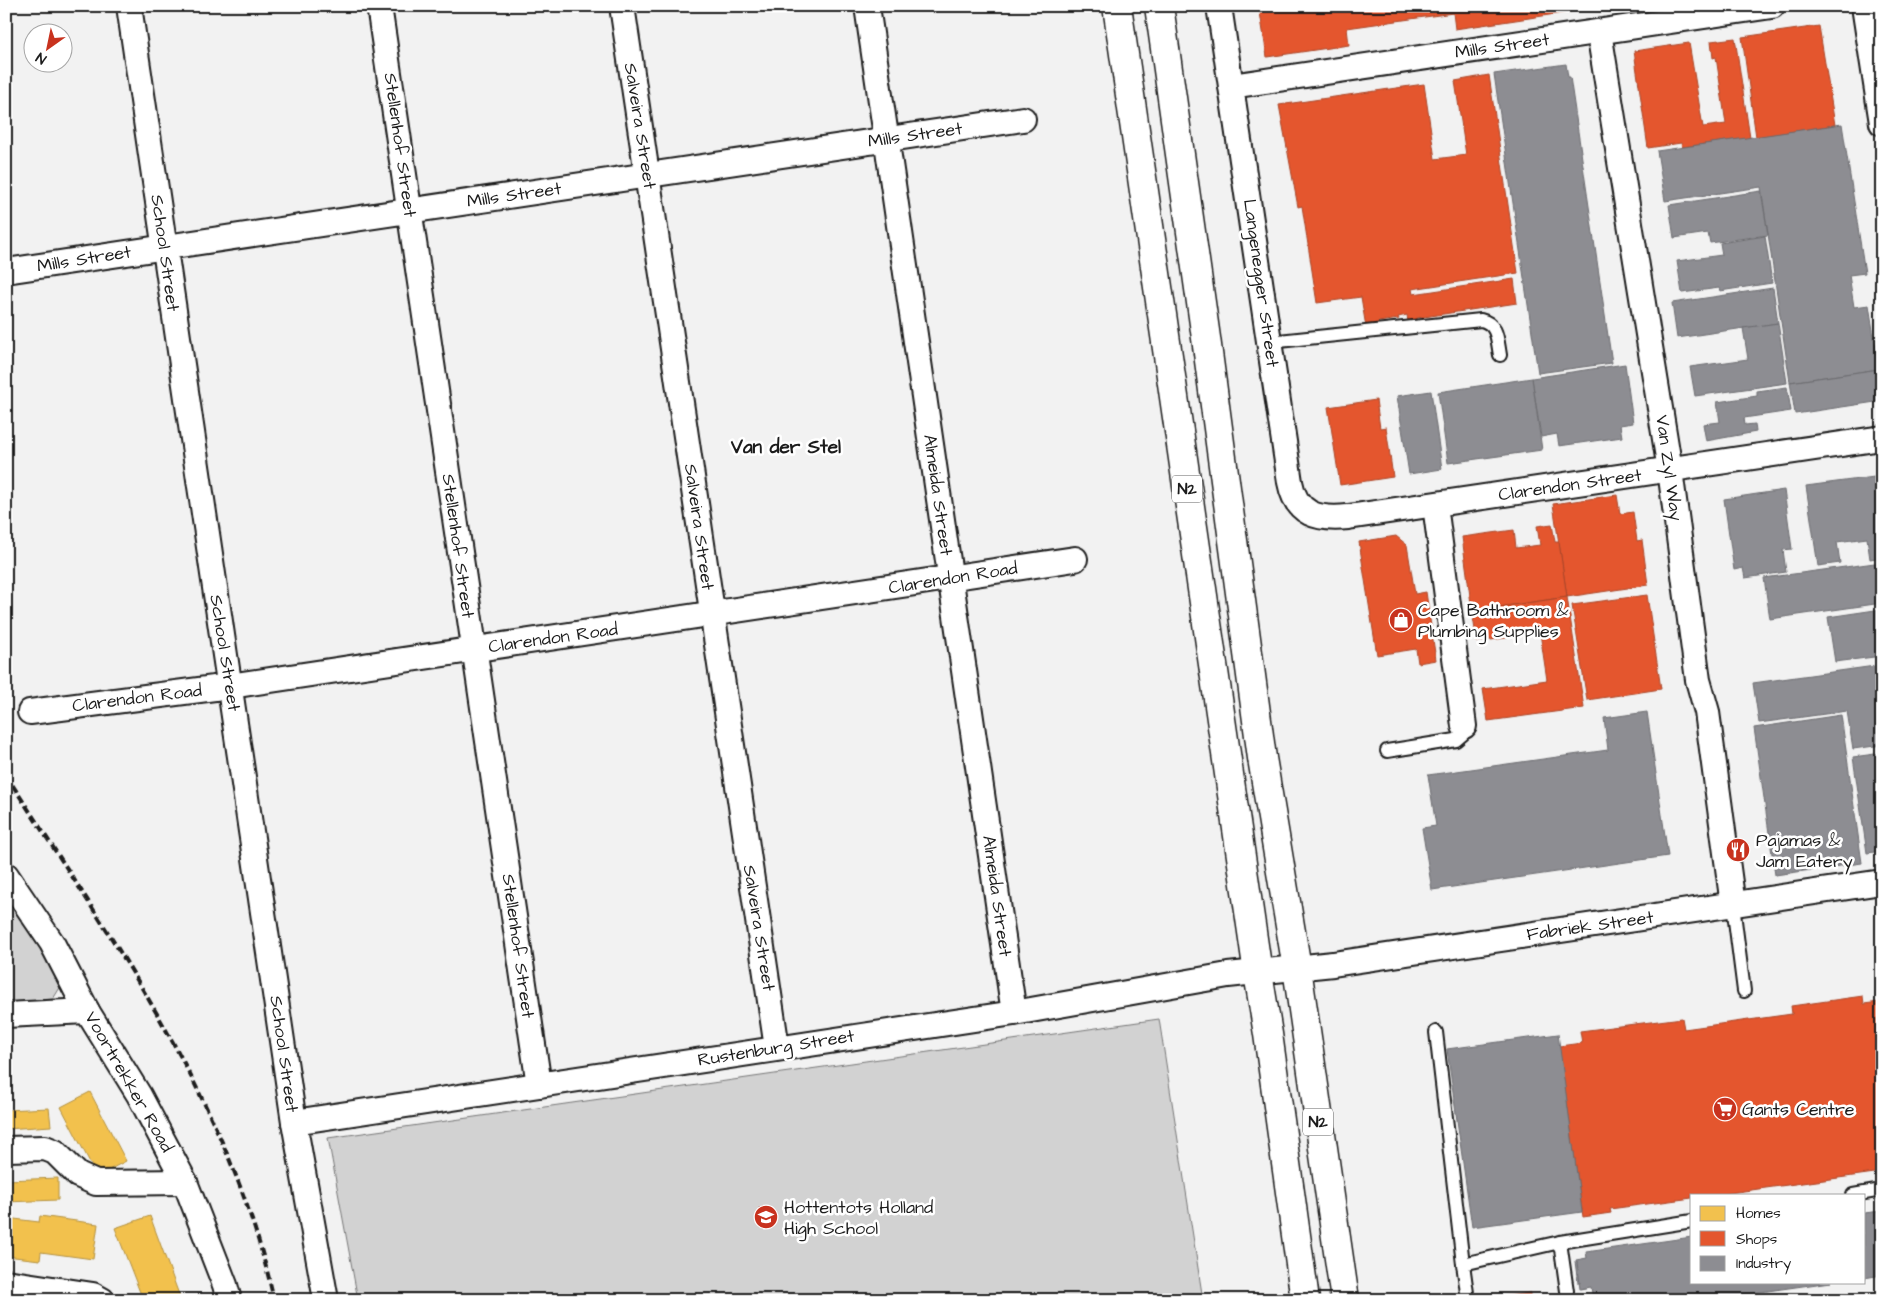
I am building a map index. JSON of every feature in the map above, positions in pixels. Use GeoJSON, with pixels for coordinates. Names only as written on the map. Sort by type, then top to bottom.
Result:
{"type":"FeatureCollection","features":[{"type":"Feature","properties":{"kind":"highway","name":"N2"},"geometry":{"type":"LineString","coordinates":[[1117,6],[1268,1034],[1305,1300]]}},
{"type":"Feature","properties":{"kind":"highway","name":"N2"},"geometry":{"type":"LineString","coordinates":[[1159,6],[1206,338],[1262,758],[1297,968],[1304,1030],[1345,1300]]}},
{"type":"Feature","properties":{"kind":"street","name":"School Street"},"geometry":{"type":"LineString","coordinates":[[129,6],[294,1122],[326,1300]]}},
{"type":"Feature","properties":{"kind":"street","name":"Stellenhof Street"},"geometry":{"type":"LineString","coordinates":[[380,6],[539,1085]]}},
{"type":"Feature","properties":{"kind":"street","name":"Salveira Street"},"geometry":{"type":"LineString","coordinates":[[622,6],[777,1048]]}},
{"type":"Feature","properties":{"kind":"street","name":"Almeida Street"},"geometry":{"type":"LineString","coordinates":[[867,6],[1014,1013]]}},
{"type":"Feature","properties":{"kind":"street","name":"Langenegger Street"},"geometry":{"type":"LineString","coordinates":[[1219,6],[1292,492],[1304,509],[1312,515],[1322,518],[1348,517]]}},
{"type":"Feature","properties":{"kind":"street","name":"Mills Street"},"geometry":{"type":"LineString","coordinates":[[1232,86],[1772,6]]}},
{"type":"Feature","properties":{"kind":"street"},"geometry":{"type":"LineString","coordinates":[[1864,6],[1882,123]]}},
{"type":"Feature","properties":{"kind":"street","name":"Van Zyl Way"},"geometry":{"type":"LineString","coordinates":[[1599,32],[1670,470],[1698,680],[1707,712],[1733,905]]}},
{"type":"Feature","properties":{"kind":"street","name":"Mills Street"},"geometry":{"type":"LineString","coordinates":[[6,271],[1023,119]]}},
{"type":"Feature","properties":{"kind":"street","name":"Clarendon Street"},"geometry":{"type":"LineString","coordinates":[[1348,517],[1882,438]]}},
{"type":"Feature","properties":{"kind":"street"},"geometry":{"type":"LineString","coordinates":[[1434,504],[1464,726]]}},
{"type":"Feature","properties":{"kind":"street","name":"Clarendon Road"},"geometry":{"type":"LineString","coordinates":[[30,712],[230,686],[1075,559]]}},
{"type":"Feature","properties":{"kind":"street","name":"Voortrekker Road"},"geometry":{"type":"LineString","coordinates":[[6,875],[52,943],[88,1011],[139,1095],[185,1182],[229,1300]]}},
{"type":"Feature","properties":{"kind":"street","name":"Fabriek Street"},"geometry":{"type":"LineString","coordinates":[[1258,972],[1297,968],[1882,882]]}},
{"type":"Feature","properties":{"kind":"street","name":"Rustenburg Street"},"geometry":{"type":"LineString","coordinates":[[294,1122],[1014,1013],[1258,972]]}},
{"type":"Feature","properties":{"kind":"street"},"geometry":{"type":"LineString","coordinates":[[6,1015],[88,1011]]}},
{"type":"Feature","properties":{"kind":"street"},"geometry":{"type":"LineString","coordinates":[[6,1149],[45,1148],[55,1152],[78,1175],[96,1183],[185,1182]]}},
{"type":"Feature","properties":{"kind":"street"},"geometry":{"type":"LineString","coordinates":[[6,1282],[93,1295],[102,1300]]}},
{"type":"Feature","properties":{"kind":"lane"},"geometry":{"type":"LineString","coordinates":[[1269,342],[1481,320],[1489,322],[1495,327],[1500,355]]}},
{"type":"Feature","properties":{"kind":"lane"},"geometry":{"type":"LineString","coordinates":[[1387,751],[1456,740],[1463,734],[1464,726]]}},
{"type":"Feature","properties":{"kind":"lane"},"geometry":{"type":"LineString","coordinates":[[1733,905],[1744,991]]}},
{"type":"Feature","properties":{"kind":"lane"},"geometry":{"type":"LineString","coordinates":[[1436,1032],[1468,1300]]}},
{"type":"Feature","properties":{"kind":"lane"},"geometry":{"type":"LineString","coordinates":[[1859,1194],[1882,1190]]}},
{"type":"Feature","properties":{"kind":"lane"},"geometry":{"type":"LineString","coordinates":[[1463,1264],[1560,1242],[1690,1221]]}},
{"type":"Feature","properties":{"kind":"lane"},"geometry":{"type":"LineString","coordinates":[[1560,1242],[1567,1291]]}},
{"type":"Feature","properties":{"kind":"shaded area"},"geometry":{"type":"Polygon","coordinates":[[[6,894],[60,975],[61,986],[53,999],[6,1003],[6,894]]]}},
{"type":"Feature","properties":{"kind":"shaded area","name":"Hottentots Holland High School"},"geometry":{"type":"Polygon","coordinates":[[[1159,1019],[1203,1300],[358,1300],[328,1138],[1159,1019]]]}},
{"type":"Feature","properties":{"kind":"building: Homes"},"geometry":{"type":"Polygon","coordinates":[[[90,1092],[126,1161],[97,1176],[61,1107],[90,1092]]]}},
{"type":"Feature","properties":{"kind":"building: Homes"},"geometry":{"type":"Polygon","coordinates":[[[49,1108],[51,1126],[6,1129],[6,1110],[49,1108]]]}},
{"type":"Feature","properties":{"kind":"building: Homes"},"geometry":{"type":"Polygon","coordinates":[[[58,1178],[58,1200],[6,1202],[6,1180],[58,1178]]]}},
{"type":"Feature","properties":{"kind":"building: Homes"},"geometry":{"type":"Polygon","coordinates":[[[40,1216],[98,1224],[93,1259],[41,1252],[40,1260],[6,1256],[6,1218],[39,1222],[40,1216]]]}},
{"type":"Feature","properties":{"kind":"building: Homes"},"geometry":{"type":"Polygon","coordinates":[[[150,1216],[181,1300],[143,1300],[115,1228],[150,1216]]]}},
{"type":"Feature","properties":{"kind":"building: Shops"},"geometry":{"type":"Polygon","coordinates":[[[1259,6],[1582,6],[1583,10],[1455,29],[1453,13],[1347,28],[1349,45],[1267,57],[1259,6]]]}},
{"type":"Feature","properties":{"kind":"building: Shops"},"geometry":{"type":"Polygon","coordinates":[[[1819,26],[1835,125],[1756,137],[1742,37],[1819,26]]]}},
{"type":"Feature","properties":{"kind":"building: Shops"},"geometry":{"type":"Polygon","coordinates":[[[1735,38],[1750,138],[1682,147],[1681,143],[1648,148],[1634,51],[1689,43],[1703,127],[1726,124],[1716,57],[1713,58],[1711,41],[1735,38]]]}},
{"type":"Feature","properties":{"kind":"building: Shops"},"geometry":{"type":"Polygon","coordinates":[[[1489,75],[1518,273],[1412,289],[1413,294],[1514,279],[1517,303],[1417,318],[1417,321],[1408,322],[1407,315],[1398,317],[1399,319],[1378,322],[1379,326],[1366,327],[1361,297],[1317,303],[1302,206],[1298,207],[1279,105],[1424,84],[1435,159],[1466,155],[1455,81],[1489,75]]]}},
{"type":"Feature","properties":{"kind":"building: Shops"},"geometry":{"type":"Polygon","coordinates":[[[1376,400],[1380,428],[1386,427],[1393,477],[1340,485],[1328,407],[1376,400]]]}},
{"type":"Feature","properties":{"kind":"building: Shops"},"geometry":{"type":"Polygon","coordinates":[[[1617,495],[1620,514],[1633,512],[1637,541],[1642,540],[1648,585],[1567,597],[1553,504],[1617,495]]]}},
{"type":"Feature","properties":{"kind":"building: Shops"},"geometry":{"type":"Polygon","coordinates":[[[1552,524],[1555,542],[1559,542],[1567,597],[1472,611],[1462,537],[1514,530],[1516,548],[1540,545],[1537,526],[1552,524]]]}},
{"type":"Feature","properties":{"kind":"building: Shops","name":"Cape Bathroom & Plumbing Supplies"},"geometry":{"type":"Polygon","coordinates":[[[1396,536],[1407,545],[1415,594],[1426,592],[1436,660],[1418,663],[1416,649],[1377,655],[1359,542],[1396,536]]]}},
{"type":"Feature","properties":{"kind":"building: Shops"},"geometry":{"type":"Polygon","coordinates":[[[1647,595],[1661,689],[1587,700],[1572,605],[1647,595]]]}},
{"type":"Feature","properties":{"kind":"building: Shops"},"geometry":{"type":"Polygon","coordinates":[[[1567,597],[1584,708],[1488,721],[1483,689],[1547,680],[1540,633],[1477,642],[1472,611],[1567,597]]]}},
{"type":"Feature","properties":{"kind":"building: Shops","name":"Gants Centre"},"geometry":{"type":"Polygon","coordinates":[[[1863,996],[1864,1004],[1879,1002],[1882,1023],[1882,1172],[1722,1194],[1690,1194],[1690,1198],[1610,1209],[1611,1213],[1583,1217],[1559,1046],[1582,1043],[1580,1031],[1682,1018],[1684,1029],[1792,1014],[1791,1006],[1863,996]]]}},
{"type":"Feature","properties":{"kind":"building: Shops"},"geometry":{"type":"Polygon","coordinates":[[[1530,1293],[1530,1298],[1547,1295],[1548,1300],[1485,1299],[1530,1293]]]}},
{"type":"Feature","properties":{"kind":"building: Industry"},"geometry":{"type":"Polygon","coordinates":[[[1566,64],[1568,77],[1570,77],[1612,363],[1538,373],[1494,74],[1566,64]]]}},
{"type":"Feature","properties":{"kind":"building: Industry"},"geometry":{"type":"Polygon","coordinates":[[[1842,124],[1865,273],[1849,275],[1854,307],[1869,305],[1879,369],[1790,382],[1761,187],[1665,201],[1657,151],[1842,124]]]}},
{"type":"Feature","properties":{"kind":"building: Industry"},"geometry":{"type":"Polygon","coordinates":[[[1761,191],[1768,235],[1710,243],[1708,233],[1674,238],[1669,205],[1761,191]]]}},
{"type":"Feature","properties":{"kind":"building: Industry"},"geometry":{"type":"Polygon","coordinates":[[[1765,236],[1772,283],[1720,291],[1719,288],[1682,293],[1677,261],[1722,255],[1720,243],[1765,236]]]}},
{"type":"Feature","properties":{"kind":"building: Industry"},"geometry":{"type":"Polygon","coordinates":[[[1773,288],[1778,323],[1677,338],[1672,303],[1773,288]]]}},
{"type":"Feature","properties":{"kind":"building: Industry"},"geometry":{"type":"Polygon","coordinates":[[[1778,323],[1787,383],[1695,396],[1690,367],[1748,359],[1743,328],[1778,323]]]}},
{"type":"Feature","properties":{"kind":"building: Industry"},"geometry":{"type":"Polygon","coordinates":[[[1625,364],[1633,423],[1620,425],[1622,437],[1559,446],[1557,434],[1541,437],[1532,378],[1625,364]]]}},
{"type":"Feature","properties":{"kind":"building: Industry"},"geometry":{"type":"Polygon","coordinates":[[[1882,370],[1882,401],[1795,414],[1790,382],[1882,370]]]}},
{"type":"Feature","properties":{"kind":"building: Industry"},"geometry":{"type":"Polygon","coordinates":[[[1532,378],[1542,450],[1448,463],[1438,392],[1532,378]]]}},
{"type":"Feature","properties":{"kind":"building: Industry"},"geometry":{"type":"Polygon","coordinates":[[[1787,387],[1791,411],[1744,418],[1745,425],[1755,424],[1756,432],[1706,441],[1703,424],[1720,422],[1717,402],[1757,396],[1757,391],[1787,387]]]}},
{"type":"Feature","properties":{"kind":"building: Industry"},"geometry":{"type":"Polygon","coordinates":[[[1431,391],[1442,469],[1409,474],[1397,396],[1431,391]]]}},
{"type":"Feature","properties":{"kind":"building: Industry"},"geometry":{"type":"Polygon","coordinates":[[[1882,476],[1882,557],[1870,559],[1867,538],[1837,542],[1840,563],[1818,566],[1806,486],[1882,476]]]}},
{"type":"Feature","properties":{"kind":"building: Industry"},"geometry":{"type":"Polygon","coordinates":[[[1784,490],[1792,549],[1783,550],[1786,572],[1745,578],[1743,568],[1734,570],[1724,499],[1784,490]]]}},
{"type":"Feature","properties":{"kind":"building: Industry"},"geometry":{"type":"Polygon","coordinates":[[[1882,562],[1882,603],[1770,619],[1764,578],[1882,562]]]}},
{"type":"Feature","properties":{"kind":"building: Industry"},"geometry":{"type":"Polygon","coordinates":[[[1882,609],[1882,656],[1835,662],[1828,617],[1882,609]]]}},
{"type":"Feature","properties":{"kind":"building: Industry"},"geometry":{"type":"Polygon","coordinates":[[[1882,665],[1882,745],[1853,749],[1847,711],[1759,723],[1753,683],[1882,665]]]}},
{"type":"Feature","properties":{"kind":"building: Industry"},"geometry":{"type":"Polygon","coordinates":[[[1647,712],[1668,856],[1432,890],[1422,828],[1436,826],[1428,775],[1608,750],[1604,718],[1647,712]]]}},
{"type":"Feature","properties":{"kind":"building: Industry"},"geometry":{"type":"Polygon","coordinates":[[[1841,715],[1862,863],[1775,875],[1754,728],[1841,715]]]}},
{"type":"Feature","properties":{"kind":"building: Industry"},"geometry":{"type":"Polygon","coordinates":[[[1882,753],[1882,851],[1867,853],[1853,757],[1882,753]]]}},
{"type":"Feature","properties":{"kind":"building: Industry"},"geometry":{"type":"Polygon","coordinates":[[[1558,1034],[1582,1212],[1472,1227],[1447,1049],[1558,1034]]]}},
{"type":"Feature","properties":{"kind":"building: Industry"},"geometry":{"type":"Polygon","coordinates":[[[1882,1211],[1882,1275],[1866,1278],[1866,1213],[1882,1211]]]}},
{"type":"Feature","properties":{"kind":"building: Industry"},"geometry":{"type":"Polygon","coordinates":[[[1690,1237],[1690,1284],[1817,1284],[1704,1300],[1593,1300],[1591,1287],[1580,1289],[1576,1260],[1587,1258],[1586,1252],[1690,1237]]]}},
{"type":"Feature","properties":{"kind":"building: Industry"},"geometry":{"type":"Polygon","coordinates":[[[1575,1262],[1577,1262],[1580,1283],[1578,1283],[1575,1262]]]}},
{"type":"Feature","properties":{"kind":"railway"},"geometry":{"type":"LineString","coordinates":[[6,775],[126,962],[164,1026],[199,1092],[229,1159],[255,1228],[274,1300]]}},
{"type":"Feature","properties":{"kind":"place","name":"Cape Bathroom & Plumbing Supplies"},"geometry":{"type":"Point","coordinates":[1401,620]}},
{"type":"Feature","properties":{"kind":"place","name":"Pajamas & Jam Eatery"},"geometry":{"type":"Point","coordinates":[1738,850]}},
{"type":"Feature","properties":{"kind":"place","name":"Gants Centre"},"geometry":{"type":"Point","coordinates":[1725,1109]}},
{"type":"Feature","properties":{"kind":"place","name":"Hottentots Holland High School"},"geometry":{"type":"Point","coordinates":[766,1217]}},
{"type":"Feature","properties":{"kind":"district","name":"Van der Stel"},"geometry":{"type":"Point","coordinates":[786,447]}}]}
